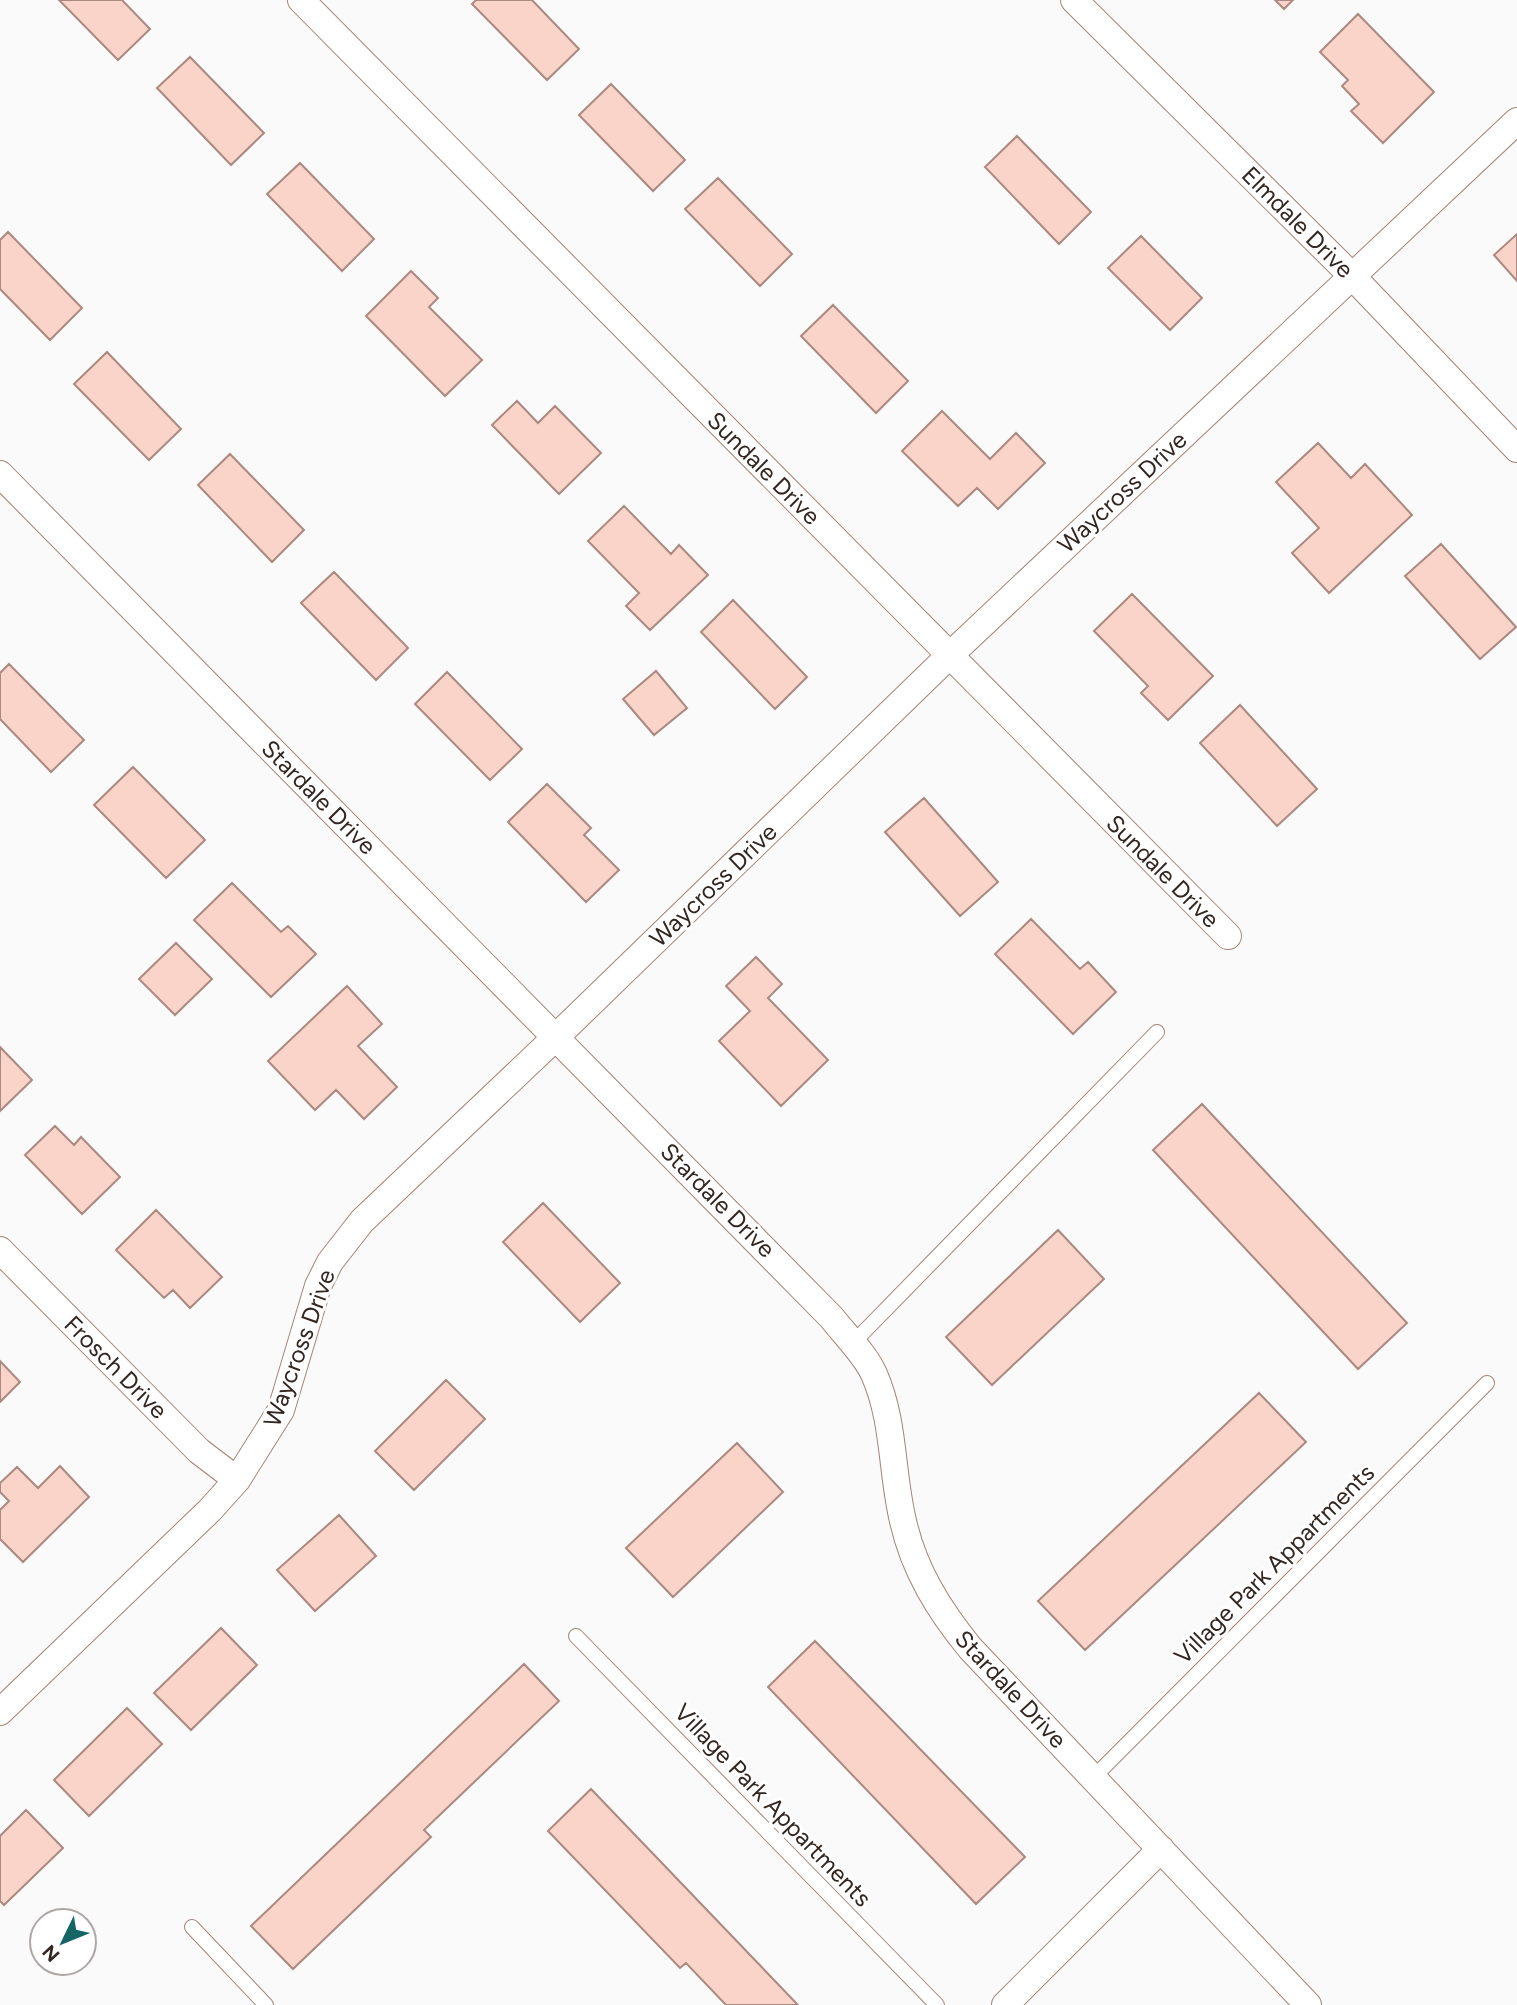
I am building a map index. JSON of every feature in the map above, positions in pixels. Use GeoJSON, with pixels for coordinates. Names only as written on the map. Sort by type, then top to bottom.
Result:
{"type":"FeatureCollection","features":[{"type":"Feature","properties":{"kind":"street","name":"Sundale Drive"},"geometry":{"type":"LineString","coordinates":[[301,0],[1228,936]]}},
{"type":"Feature","properties":{"kind":"street","name":"Elmdale Drive"},"geometry":{"type":"LineString","coordinates":[[1074,0],[1351,275],[1517,449]]}},
{"type":"Feature","properties":{"kind":"street","name":"Waycross Drive"},"geometry":{"type":"LineString","coordinates":[[0,1712],[210,1510],[237,1480],[281,1410],[318,1286],[345,1241],[362,1221],[950,655],[1517,121]]}},
{"type":"Feature","properties":{"kind":"street","name":"Stardale Drive"},"geometry":{"type":"LineString","coordinates":[[0,474],[807,1290],[872,1370],[892,1429],[902,1520],[927,1586],[970,1648],[1308,2005]]}},
{"type":"Feature","properties":{"kind":"street","name":"Frosch Drive"},"geometry":{"type":"LineString","coordinates":[[0,1250],[199,1451],[237,1480]]}},
{"type":"Feature","properties":{"kind":"street"},"geometry":{"type":"LineString","coordinates":[[1005,2005],[1161,1849]]}},
{"type":"Feature","properties":{"kind":"lane"},"geometry":{"type":"LineString","coordinates":[[852,1344],[1157,1032]]}},
{"type":"Feature","properties":{"kind":"lane","name":"Village Park Appartments"},"geometry":{"type":"LineString","coordinates":[[1093,1778],[1487,1383]]}},
{"type":"Feature","properties":{"kind":"lane","name":"Village Park Appartments"},"geometry":{"type":"LineString","coordinates":[[576,1636],[937,2005]]}},
{"type":"Feature","properties":{"kind":"lane"},"geometry":{"type":"LineString","coordinates":[[192,1927],[266,2005]]}},
{"type":"Feature","properties":{"kind":"building"},"geometry":{"type":"Polygon","coordinates":[[[59,0],[122,0],[150,29],[118,60],[59,0]]]}},
{"type":"Feature","properties":{"kind":"building"},"geometry":{"type":"Polygon","coordinates":[[[476,0],[532,0],[579,49],[547,80],[472,4],[476,0]]]}},
{"type":"Feature","properties":{"kind":"building"},"geometry":{"type":"Polygon","coordinates":[[[1275,0],[1293,0],[1284,9],[1275,0]]]}},
{"type":"Feature","properties":{"kind":"building"},"geometry":{"type":"Polygon","coordinates":[[[1358,14],[1434,92],[1383,143],[1351,111],[1359,104],[1342,86],[1348,80],[1320,52],[1358,14]]]}},
{"type":"Feature","properties":{"kind":"building"},"geometry":{"type":"Polygon","coordinates":[[[190,57],[264,133],[231,165],[157,88],[190,57]]]}},
{"type":"Feature","properties":{"kind":"building"},"geometry":{"type":"Polygon","coordinates":[[[611,84],[685,160],[653,191],[579,115],[611,84]]]}},
{"type":"Feature","properties":{"kind":"building"},"geometry":{"type":"Polygon","coordinates":[[[1017,136],[1091,212],[1059,244],[985,167],[1017,136]]]}},
{"type":"Feature","properties":{"kind":"building"},"geometry":{"type":"Polygon","coordinates":[[[300,163],[374,239],[342,271],[267,194],[300,163]]]}},
{"type":"Feature","properties":{"kind":"building"},"geometry":{"type":"Polygon","coordinates":[[[718,178],[792,254],[760,286],[685,209],[718,178]]]}},
{"type":"Feature","properties":{"kind":"building"},"geometry":{"type":"Polygon","coordinates":[[[8,232],[82,308],[50,340],[0,289],[0,240],[8,232]]]}},
{"type":"Feature","properties":{"kind":"building"},"geometry":{"type":"Polygon","coordinates":[[[1517,234],[1517,281],[1494,255],[1517,234]]]}},
{"type":"Feature","properties":{"kind":"building"},"geometry":{"type":"Polygon","coordinates":[[[1141,236],[1202,298],[1170,330],[1108,268],[1141,236]]]}},
{"type":"Feature","properties":{"kind":"building"},"geometry":{"type":"Polygon","coordinates":[[[411,271],[438,298],[429,307],[482,360],[445,396],[366,316],[411,271]]]}},
{"type":"Feature","properties":{"kind":"building"},"geometry":{"type":"Polygon","coordinates":[[[833,305],[908,381],[876,413],[801,336],[833,305]]]}},
{"type":"Feature","properties":{"kind":"building"},"geometry":{"type":"Polygon","coordinates":[[[107,352],[181,429],[149,460],[74,384],[107,352]]]}},
{"type":"Feature","properties":{"kind":"building"},"geometry":{"type":"Polygon","coordinates":[[[517,401],[538,423],[555,406],[601,453],[559,494],[492,425],[517,401]]]}},
{"type":"Feature","properties":{"kind":"building"},"geometry":{"type":"Polygon","coordinates":[[[942,411],[990,459],[1016,433],[1045,463],[998,509],[977,488],[958,506],[902,451],[942,411]]]}},
{"type":"Feature","properties":{"kind":"building"},"geometry":{"type":"Polygon","coordinates":[[[1318,443],[1351,478],[1365,464],[1412,515],[1329,593],[1292,553],[1319,528],[1276,482],[1318,443]]]}},
{"type":"Feature","properties":{"kind":"building"},"geometry":{"type":"Polygon","coordinates":[[[230,454],[304,530],[272,562],[198,485],[230,454]]]}},
{"type":"Feature","properties":{"kind":"building"},"geometry":{"type":"Polygon","coordinates":[[[624,506],[671,554],[679,545],[708,575],[650,630],[626,606],[639,593],[588,541],[624,506]]]}},
{"type":"Feature","properties":{"kind":"building"},"geometry":{"type":"Polygon","coordinates":[[[1441,544],[1516,627],[1480,659],[1405,576],[1441,544]]]}},
{"type":"Feature","properties":{"kind":"building"},"geometry":{"type":"Polygon","coordinates":[[[334,572],[408,648],[376,680],[301,603],[334,572]]]}},
{"type":"Feature","properties":{"kind":"building"},"geometry":{"type":"Polygon","coordinates":[[[1132,594],[1213,676],[1168,720],[1141,693],[1148,686],[1094,631],[1132,594]]]}},
{"type":"Feature","properties":{"kind":"building"},"geometry":{"type":"Polygon","coordinates":[[[733,600],[807,677],[775,709],[701,632],[733,600]]]}},
{"type":"Feature","properties":{"kind":"building"},"geometry":{"type":"Polygon","coordinates":[[[9,664],[84,740],[51,772],[0,719],[0,673],[9,664]]]}},
{"type":"Feature","properties":{"kind":"building"},"geometry":{"type":"Polygon","coordinates":[[[656,671],[687,708],[654,735],[623,699],[656,671]]]}},
{"type":"Feature","properties":{"kind":"building"},"geometry":{"type":"Polygon","coordinates":[[[447,672],[522,749],[490,780],[415,704],[447,672]]]}},
{"type":"Feature","properties":{"kind":"building"},"geometry":{"type":"Polygon","coordinates":[[[1240,705],[1317,789],[1277,826],[1200,743],[1240,705]]]}},
{"type":"Feature","properties":{"kind":"building"},"geometry":{"type":"Polygon","coordinates":[[[133,767],[205,840],[166,878],[94,805],[133,767]]]}},
{"type":"Feature","properties":{"kind":"building"},"geometry":{"type":"Polygon","coordinates":[[[547,784],[591,828],[584,835],[619,870],[586,902],[508,822],[547,784]]]}},
{"type":"Feature","properties":{"kind":"building"},"geometry":{"type":"Polygon","coordinates":[[[924,798],[998,882],[960,916],[885,832],[924,798]]]}},
{"type":"Feature","properties":{"kind":"building"},"geometry":{"type":"Polygon","coordinates":[[[232,883],[281,932],[288,926],[316,954],[271,997],[194,920],[232,883]]]}},
{"type":"Feature","properties":{"kind":"building"},"geometry":{"type":"Polygon","coordinates":[[[1031,919],[1080,969],[1088,962],[1116,992],[1073,1034],[995,954],[1031,919]]]}},
{"type":"Feature","properties":{"kind":"building"},"geometry":{"type":"Polygon","coordinates":[[[176,943],[212,979],[175,1015],[139,979],[176,943]]]}},
{"type":"Feature","properties":{"kind":"building"},"geometry":{"type":"Polygon","coordinates":[[[756,957],[782,984],[768,998],[828,1060],[781,1106],[719,1041],[750,1011],[726,986],[756,957]]]}},
{"type":"Feature","properties":{"kind":"building"},"geometry":{"type":"Polygon","coordinates":[[[347,986],[382,1024],[358,1046],[397,1087],[364,1119],[336,1090],[315,1110],[268,1061],[347,986]]]}},
{"type":"Feature","properties":{"kind":"building"},"geometry":{"type":"Polygon","coordinates":[[[0,1047],[32,1080],[0,1111],[0,1047]]]}},
{"type":"Feature","properties":{"kind":"building"},"geometry":{"type":"Polygon","coordinates":[[[1202,1104],[1407,1323],[1358,1369],[1153,1150],[1202,1104]]]}},
{"type":"Feature","properties":{"kind":"building"},"geometry":{"type":"Polygon","coordinates":[[[55,1126],[74,1145],[81,1137],[120,1177],[82,1214],[25,1155],[55,1126]]]}},
{"type":"Feature","properties":{"kind":"building"},"geometry":{"type":"Polygon","coordinates":[[[543,1203],[620,1283],[580,1322],[503,1242],[543,1203]]]}},
{"type":"Feature","properties":{"kind":"building"},"geometry":{"type":"Polygon","coordinates":[[[156,1210],[222,1277],[190,1308],[173,1290],[164,1298],[116,1250],[156,1210]]]}},
{"type":"Feature","properties":{"kind":"building"},"geometry":{"type":"Polygon","coordinates":[[[1058,1230],[1104,1279],[992,1385],[946,1337],[1058,1230]]]}},
{"type":"Feature","properties":{"kind":"building"},"geometry":{"type":"Polygon","coordinates":[[[0,1361],[20,1382],[0,1402],[0,1361]]]}},
{"type":"Feature","properties":{"kind":"building"},"geometry":{"type":"Polygon","coordinates":[[[446,1380],[485,1419],[414,1490],[375,1451],[446,1380]]]}},
{"type":"Feature","properties":{"kind":"building"},"geometry":{"type":"Polygon","coordinates":[[[1259,1393],[1306,1442],[1085,1650],[1038,1601],[1259,1393]]]}},
{"type":"Feature","properties":{"kind":"building"},"geometry":{"type":"Polygon","coordinates":[[[737,1443],[783,1492],[673,1597],[626,1548],[737,1443]]]}},
{"type":"Feature","properties":{"kind":"building"},"geometry":{"type":"Polygon","coordinates":[[[60,1466],[89,1497],[23,1562],[0,1539],[0,1510],[9,1501],[0,1492],[0,1483],[17,1467],[38,1488],[60,1466]]]}},
{"type":"Feature","properties":{"kind":"building"},"geometry":{"type":"Polygon","coordinates":[[[339,1515],[376,1556],[315,1611],[277,1570],[339,1515]]]}},
{"type":"Feature","properties":{"kind":"building"},"geometry":{"type":"Polygon","coordinates":[[[221,1628],[257,1665],[191,1730],[154,1693],[221,1628]]]}},
{"type":"Feature","properties":{"kind":"building"},"geometry":{"type":"Polygon","coordinates":[[[815,1641],[1025,1857],[976,1904],[768,1687],[815,1641]]]}},
{"type":"Feature","properties":{"kind":"building"},"geometry":{"type":"Polygon","coordinates":[[[524,1664],[559,1701],[424,1830],[431,1837],[293,1969],[251,1926],[524,1664]]]}},
{"type":"Feature","properties":{"kind":"building"},"geometry":{"type":"Polygon","coordinates":[[[127,1708],[162,1744],[89,1816],[54,1780],[127,1708]]]}},
{"type":"Feature","properties":{"kind":"building"},"geometry":{"type":"Polygon","coordinates":[[[591,1789],[798,2005],[726,2005],[686,1963],[680,1968],[548,1831],[591,1789]]]}},
{"type":"Feature","properties":{"kind":"building"},"geometry":{"type":"Polygon","coordinates":[[[26,1810],[63,1848],[4,1905],[0,1901],[0,1836],[26,1810]]]}}]}
